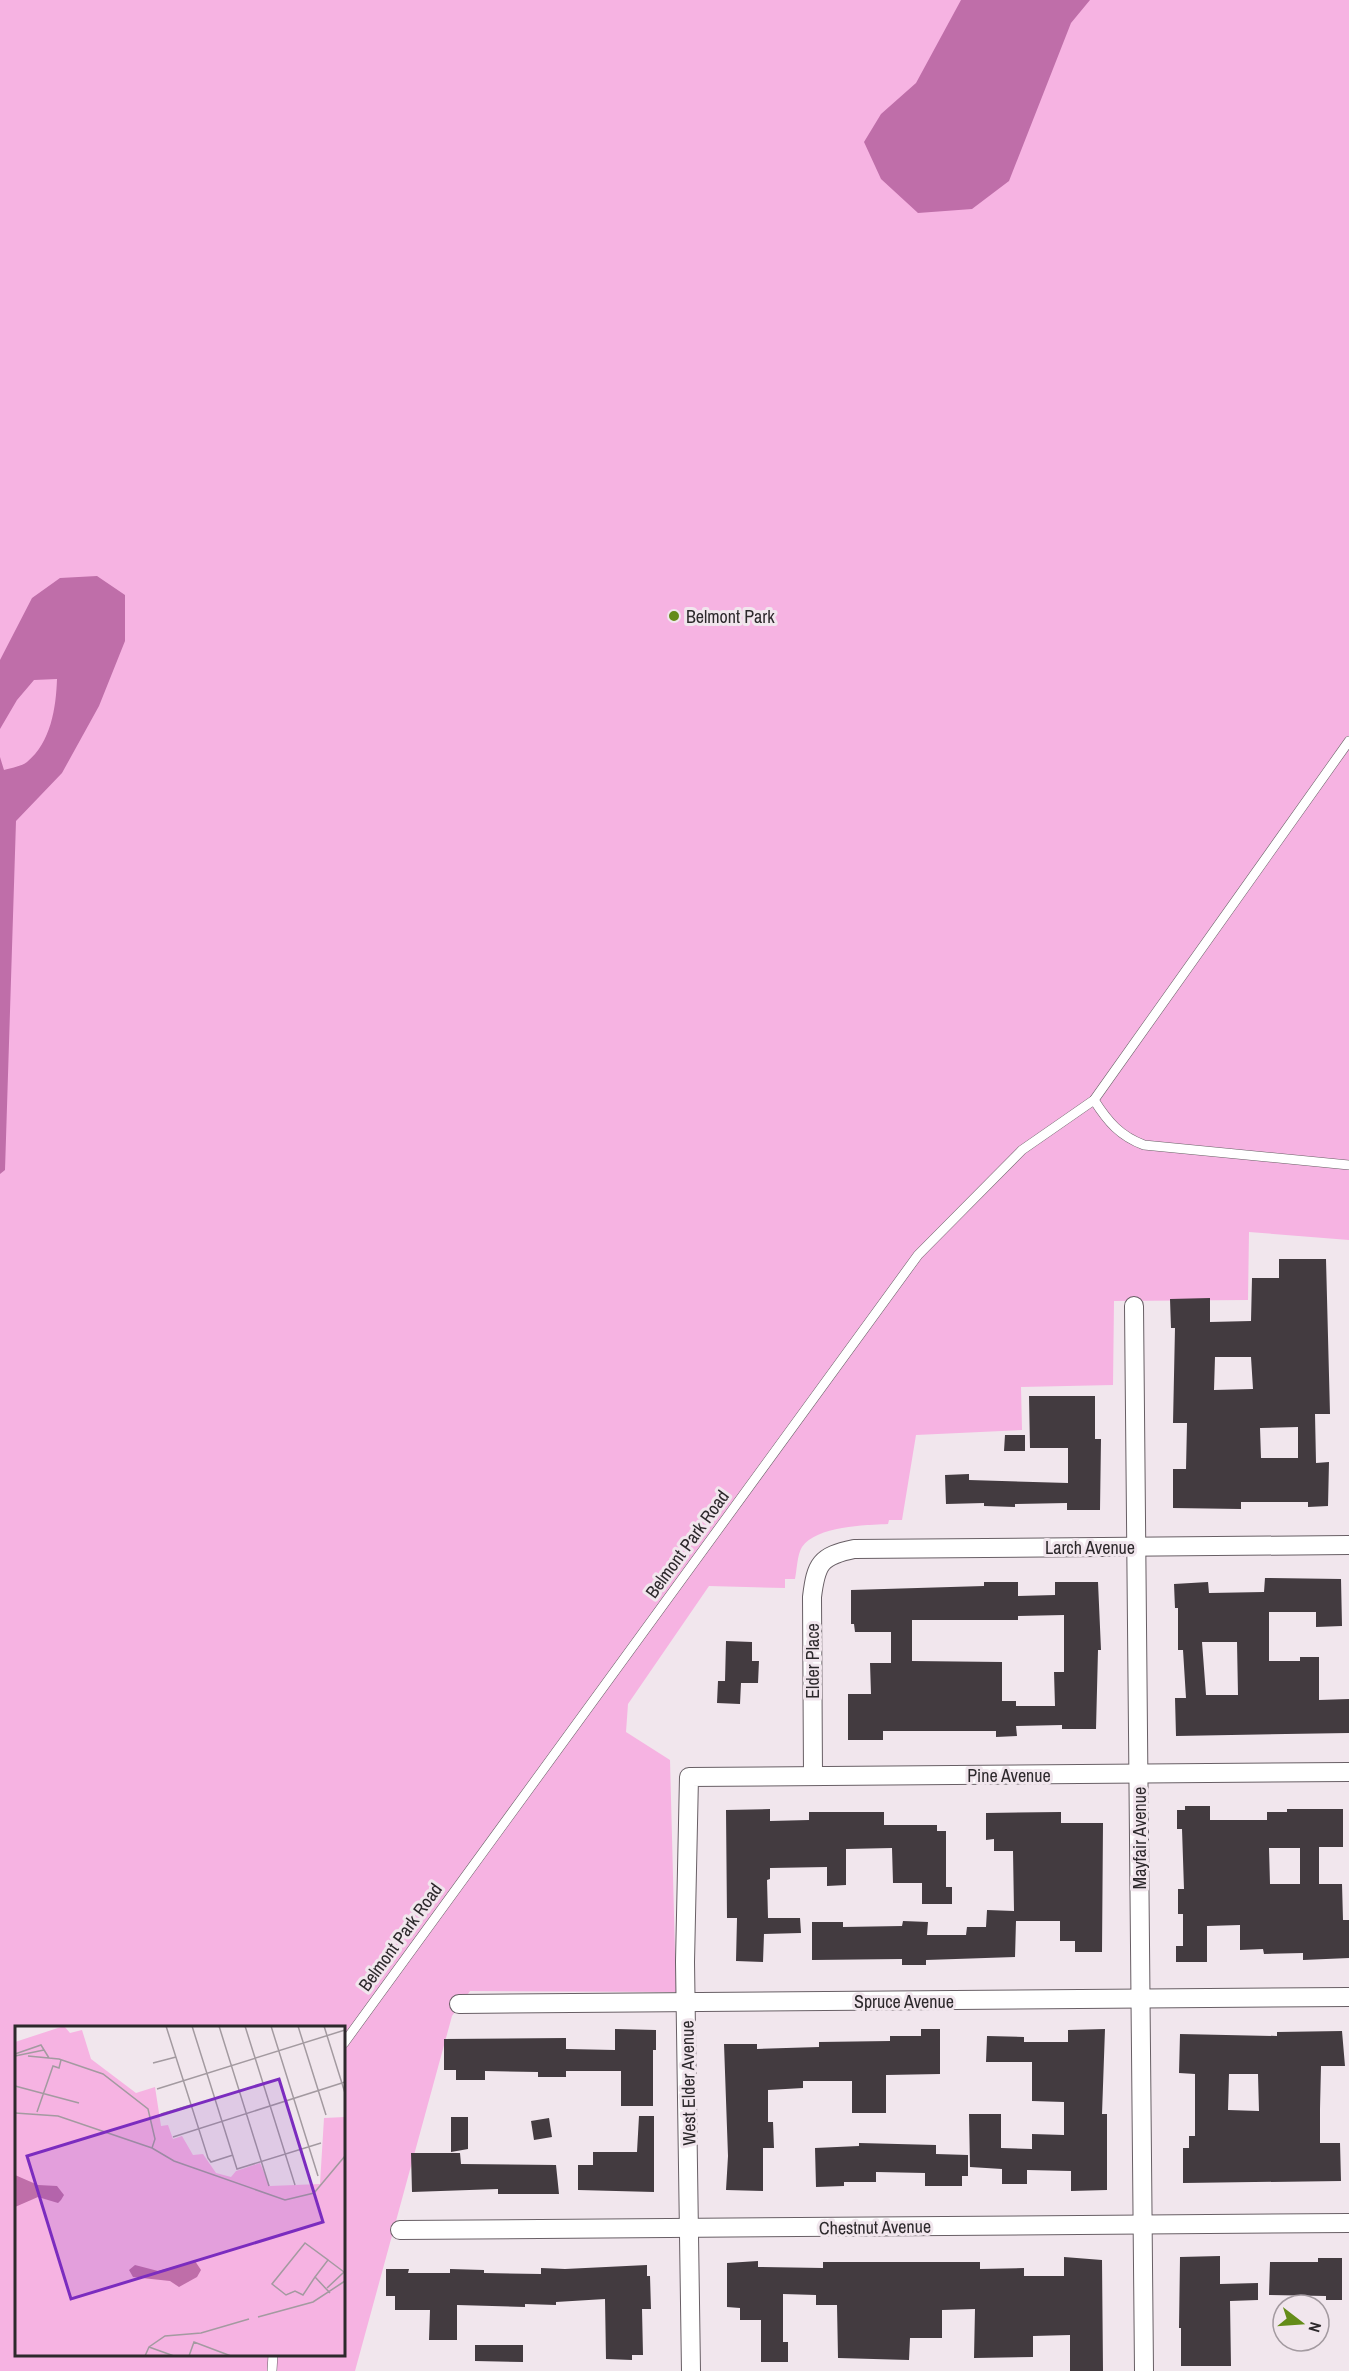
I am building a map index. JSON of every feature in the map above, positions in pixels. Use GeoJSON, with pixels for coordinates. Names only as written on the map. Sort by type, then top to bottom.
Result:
{"type":"FeatureCollection","features":[{"type":"Feature","properties":{"kind":"street","name":"Mayfair Avenue"},"geometry":{"type":"LineString","coordinates":[[1134,1306],[1144,2371]]}},
{"type":"Feature","properties":{"kind":"street","name":"Larch Avenue"},"geometry":{"type":"LineString","coordinates":[[831,1554],[854,1549],[1349,1545]]}},
{"type":"Feature","properties":{"kind":"street","name":"Elder Place"},"geometry":{"type":"LineString","coordinates":[[813,1775],[812,1597],[815,1570],[831,1554]]}},
{"type":"Feature","properties":{"kind":"street","name":"Pine Avenue"},"geometry":{"type":"LineString","coordinates":[[688,1796],[689,1777],[1349,1772]]}},
{"type":"Feature","properties":{"kind":"street","name":"West Elder Avenue"},"geometry":{"type":"LineString","coordinates":[[688,1796],[686,1962],[691,2371]]}},
{"type":"Feature","properties":{"kind":"street","name":"Spruce Avenue"},"geometry":{"type":"LineString","coordinates":[[459,2004],[1349,1997]]}},
{"type":"Feature","properties":{"kind":"street","name":"Chestnut Avenue"},"geometry":{"type":"LineString","coordinates":[[400,2230],[1349,2223]]}},
{"type":"Feature","properties":{"kind":"lane","name":"Belmont Park Road"},"geometry":{"type":"LineString","coordinates":[[345,2042],[918,1255],[1022,1150],[1094,1100],[1349,741]]}},
{"type":"Feature","properties":{"kind":"lane"},"geometry":{"type":"LineString","coordinates":[[1094,1100],[1108,1122],[1121,1134],[1144,1145],[1349,1165]]}},
{"type":"Feature","properties":{"kind":"lane"},"geometry":{"type":"LineString","coordinates":[[272,2371],[273,2356]]}},
{"type":"Feature","properties":{"kind":"shaded area","name":"Belmont Park"},"geometry":{"type":"Polygon","coordinates":[[[0,0],[1349,0],[1349,1240],[1249,1232],[1248,1300],[1114,1301],[1113,1385],[1021,1387],[1022,1430],[916,1435],[902,1520],[889,1520],[888,1524],[842,1528],[809,1540],[800,1550],[795,1579],[785,1579],[785,1588],[709,1586],[628,1704],[626,1732],[670,1760],[676,1992],[470,1991],[452,2016],[355,2371],[0,2371],[0,0]]]}},
{"type":"Feature","properties":{"kind":"shaded area"},"geometry":{"type":"Polygon","coordinates":[[[961,0],[1090,0],[1071,23],[1009,181],[972,209],[918,213],[881,179],[864,142],[881,114],[916,83],[961,0]]]}},
{"type":"Feature","properties":{"kind":"shaded area"},"geometry":{"type":"Polygon","coordinates":[[[97,576],[125,595],[125,641],[99,706],[62,773],[16,821],[5,1170],[0,1174],[0,757],[4,770],[16,767],[25,763],[42,745],[51,724],[57,679],[34,680],[17,700],[0,729],[0,660],[32,598],[60,578],[97,576]]]}},
{"type":"Feature","properties":{"kind":"building"},"geometry":{"type":"Polygon","coordinates":[[[1279,1259],[1326,1259],[1330,1414],[1315,1414],[1316,1463],[1329,1462],[1328,1506],[1308,1507],[1308,1502],[1241,1502],[1241,1509],[1173,1508],[1173,1469],[1186,1469],[1187,1423],[1173,1423],[1175,1328],[1171,1328],[1170,1299],[1210,1298],[1210,1322],[1251,1321],[1252,1278],[1279,1278],[1279,1259]],[[1215,1357],[1214,1390],[1253,1389],[1251,1357],[1215,1357]],[[1298,1427],[1260,1428],[1261,1458],[1298,1458],[1298,1427]]]}},
{"type":"Feature","properties":{"kind":"building"},"geometry":{"type":"Polygon","coordinates":[[[1029,1396],[1095,1396],[1095,1439],[1101,1439],[1100,1510],[1067,1510],[1067,1503],[1015,1504],[1015,1507],[984,1506],[984,1503],[946,1504],[945,1475],[969,1474],[969,1480],[1068,1483],[1068,1448],[1030,1448],[1029,1396]]]}},
{"type":"Feature","properties":{"kind":"building"},"geometry":{"type":"Polygon","coordinates":[[[1005,1435],[1025,1435],[1025,1451],[1004,1451],[1005,1435]]]}},
{"type":"Feature","properties":{"kind":"building"},"geometry":{"type":"Polygon","coordinates":[[[1265,1578],[1341,1579],[1342,1626],[1316,1627],[1316,1612],[1269,1612],[1269,1661],[1300,1661],[1300,1657],[1319,1657],[1319,1700],[1349,1699],[1349,1733],[1176,1736],[1175,1698],[1186,1698],[1183,1650],[1178,1650],[1178,1608],[1175,1608],[1174,1584],[1208,1582],[1209,1593],[1264,1592],[1265,1578]],[[1202,1642],[1206,1695],[1238,1695],[1237,1642],[1202,1642]]]}},
{"type":"Feature","properties":{"kind":"building"},"geometry":{"type":"Polygon","coordinates":[[[984,1582],[1018,1582],[1018,1596],[1055,1595],[1055,1582],[1098,1582],[1101,1650],[1098,1650],[1096,1729],[1062,1729],[1062,1725],[1016,1726],[1017,1736],[996,1737],[996,1731],[883,1731],[883,1740],[848,1740],[848,1694],[871,1694],[870,1663],[891,1663],[891,1632],[855,1632],[854,1624],[851,1624],[851,1590],[984,1586],[984,1582]],[[1064,1615],[1018,1616],[1018,1620],[912,1620],[912,1661],[1002,1662],[1002,1701],[1016,1701],[1016,1706],[1055,1706],[1054,1672],[1064,1672],[1064,1615]]]}},
{"type":"Feature","properties":{"kind":"building"},"geometry":{"type":"Polygon","coordinates":[[[726,1641],[752,1642],[752,1661],[759,1661],[758,1683],[741,1683],[740,1704],[717,1703],[718,1681],[725,1681],[726,1641]]]}},
{"type":"Feature","properties":{"kind":"building"},"geometry":{"type":"Polygon","coordinates":[[[1185,1806],[1210,1806],[1210,1820],[1267,1820],[1267,1812],[1287,1812],[1287,1809],[1343,1809],[1343,1847],[1319,1847],[1319,1884],[1342,1884],[1343,1920],[1349,1920],[1349,1958],[1303,1960],[1303,1953],[1264,1954],[1263,1949],[1240,1950],[1240,1925],[1207,1926],[1207,1962],[1176,1962],[1176,1946],[1183,1946],[1183,1914],[1178,1914],[1178,1889],[1184,1889],[1182,1829],[1177,1829],[1177,1810],[1185,1810],[1185,1806]],[[1269,1848],[1270,1884],[1300,1884],[1300,1848],[1269,1848]]]}},
{"type":"Feature","properties":{"kind":"building"},"geometry":{"type":"Polygon","coordinates":[[[770,1809],[770,1821],[809,1820],[809,1812],[884,1812],[884,1825],[937,1825],[937,1831],[946,1831],[946,1887],[952,1887],[952,1904],[922,1904],[922,1883],[893,1883],[892,1848],[846,1849],[846,1885],[827,1886],[827,1867],[770,1868],[770,1879],[767,1880],[768,1918],[800,1918],[801,1933],[764,1934],[763,1962],[736,1961],[737,1918],[727,1918],[726,1810],[770,1809]]]}},
{"type":"Feature","properties":{"kind":"building"},"geometry":{"type":"Polygon","coordinates":[[[1061,1812],[1061,1823],[1103,1823],[1102,1952],[1075,1952],[1075,1941],[1060,1941],[1060,1921],[1016,1921],[1015,1957],[926,1960],[926,1965],[902,1965],[902,1959],[812,1960],[812,1922],[843,1922],[843,1927],[902,1926],[903,1921],[928,1922],[927,1935],[966,1935],[967,1927],[986,1927],[987,1910],[1014,1911],[1013,1851],[994,1851],[994,1839],[986,1840],[986,1813],[1061,1812]]]}},
{"type":"Feature","properties":{"kind":"building"},"geometry":{"type":"Polygon","coordinates":[[[615,2029],[656,2030],[656,2050],[653,2050],[653,2106],[621,2106],[621,2071],[566,2071],[566,2077],[538,2077],[538,2072],[485,2071],[485,2080],[456,2080],[456,2070],[444,2070],[444,2039],[566,2038],[566,2049],[615,2050],[615,2029]]]}},
{"type":"Feature","properties":{"kind":"building"},"geometry":{"type":"Polygon","coordinates":[[[921,2029],[940,2029],[940,2074],[886,2075],[886,2113],[852,2113],[852,2081],[803,2081],[803,2088],[768,2090],[768,2122],[773,2122],[774,2148],[763,2148],[763,2191],[726,2190],[728,2156],[724,2044],[757,2044],[757,2049],[819,2047],[819,2042],[890,2041],[890,2036],[921,2036],[921,2029]]]}},
{"type":"Feature","properties":{"kind":"building"},"geometry":{"type":"Polygon","coordinates":[[[1105,2029],[1102,2114],[1107,2114],[1107,2190],[1071,2191],[1071,2171],[1027,2170],[1027,2184],[1002,2184],[1002,2169],[970,2167],[969,2114],[1001,2114],[1001,2148],[1032,2149],[1032,2134],[1064,2135],[1064,2102],[1032,2101],[1032,2062],[986,2062],[987,2036],[1024,2037],[1024,2042],[1068,2042],[1068,2030],[1105,2029]]]}},
{"type":"Feature","properties":{"kind":"building"},"geometry":{"type":"Polygon","coordinates":[[[1342,2031],[1345,2066],[1321,2066],[1320,2109],[1320,2143],[1340,2143],[1341,2181],[1183,2183],[1183,2148],[1189,2148],[1189,2136],[1195,2136],[1195,2074],[1179,2073],[1180,2034],[1277,2036],[1277,2032],[1342,2031]],[[1229,2074],[1228,2110],[1259,2111],[1258,2074],[1229,2074]]]}},
{"type":"Feature","properties":{"kind":"building"},"geometry":{"type":"Polygon","coordinates":[[[639,2116],[654,2116],[654,2192],[578,2190],[578,2165],[593,2165],[593,2152],[637,2152],[639,2116]]]}},
{"type":"Feature","properties":{"kind":"building"},"geometry":{"type":"Polygon","coordinates":[[[451,2117],[468,2117],[468,2149],[451,2152],[451,2117]]]}},
{"type":"Feature","properties":{"kind":"building"},"geometry":{"type":"Polygon","coordinates":[[[549,2118],[552,2137],[534,2140],[531,2121],[549,2118]]]}},
{"type":"Feature","properties":{"kind":"building"},"geometry":{"type":"Polygon","coordinates":[[[859,2143],[936,2145],[936,2154],[968,2155],[968,2176],[962,2176],[962,2186],[925,2186],[925,2173],[876,2172],[876,2182],[844,2182],[844,2186],[816,2187],[815,2148],[859,2146],[859,2143]]]}},
{"type":"Feature","properties":{"kind":"building"},"geometry":{"type":"Polygon","coordinates":[[[411,2153],[460,2153],[461,2164],[556,2165],[559,2194],[498,2194],[498,2189],[412,2192],[411,2153]]]}},
{"type":"Feature","properties":{"kind":"building"},"geometry":{"type":"Polygon","coordinates":[[[1220,2256],[1220,2284],[1258,2283],[1258,2300],[1230,2301],[1231,2366],[1181,2366],[1180,2257],[1220,2256]]]}},
{"type":"Feature","properties":{"kind":"building"},"geometry":{"type":"Polygon","coordinates":[[[1064,2257],[1102,2260],[1103,2371],[1070,2371],[1070,2335],[1033,2336],[1033,2357],[974,2358],[975,2309],[942,2310],[942,2338],[910,2338],[909,2360],[838,2358],[837,2305],[816,2305],[816,2295],[783,2294],[783,2342],[788,2342],[788,2362],[761,2362],[761,2320],[740,2320],[740,2308],[727,2307],[727,2263],[758,2261],[758,2267],[823,2268],[823,2262],[980,2262],[980,2269],[1024,2268],[1024,2276],[1064,2276],[1064,2257]]]}},
{"type":"Feature","properties":{"kind":"building"},"geometry":{"type":"Polygon","coordinates":[[[1318,2258],[1342,2258],[1342,2300],[1331,2300],[1331,2293],[1271,2293],[1269,2295],[1270,2262],[1318,2262],[1318,2258]]]}},
{"type":"Feature","properties":{"kind":"building"},"geometry":{"type":"Polygon","coordinates":[[[647,2265],[647,2276],[650,2276],[651,2309],[642,2309],[643,2355],[632,2355],[632,2360],[606,2359],[605,2299],[556,2302],[556,2305],[525,2304],[525,2307],[457,2305],[457,2340],[429,2340],[430,2310],[395,2310],[395,2296],[386,2296],[386,2269],[409,2269],[408,2273],[450,2273],[450,2269],[484,2270],[484,2273],[541,2274],[541,2268],[647,2265]]]}},
{"type":"Feature","properties":{"kind":"building"},"geometry":{"type":"Polygon","coordinates":[[[475,2345],[523,2345],[523,2362],[475,2361],[475,2345]]]}},
{"type":"Feature","properties":{"kind":"place","name":"Belmont Park"},"geometry":{"type":"Point","coordinates":[674,616]}}]}
